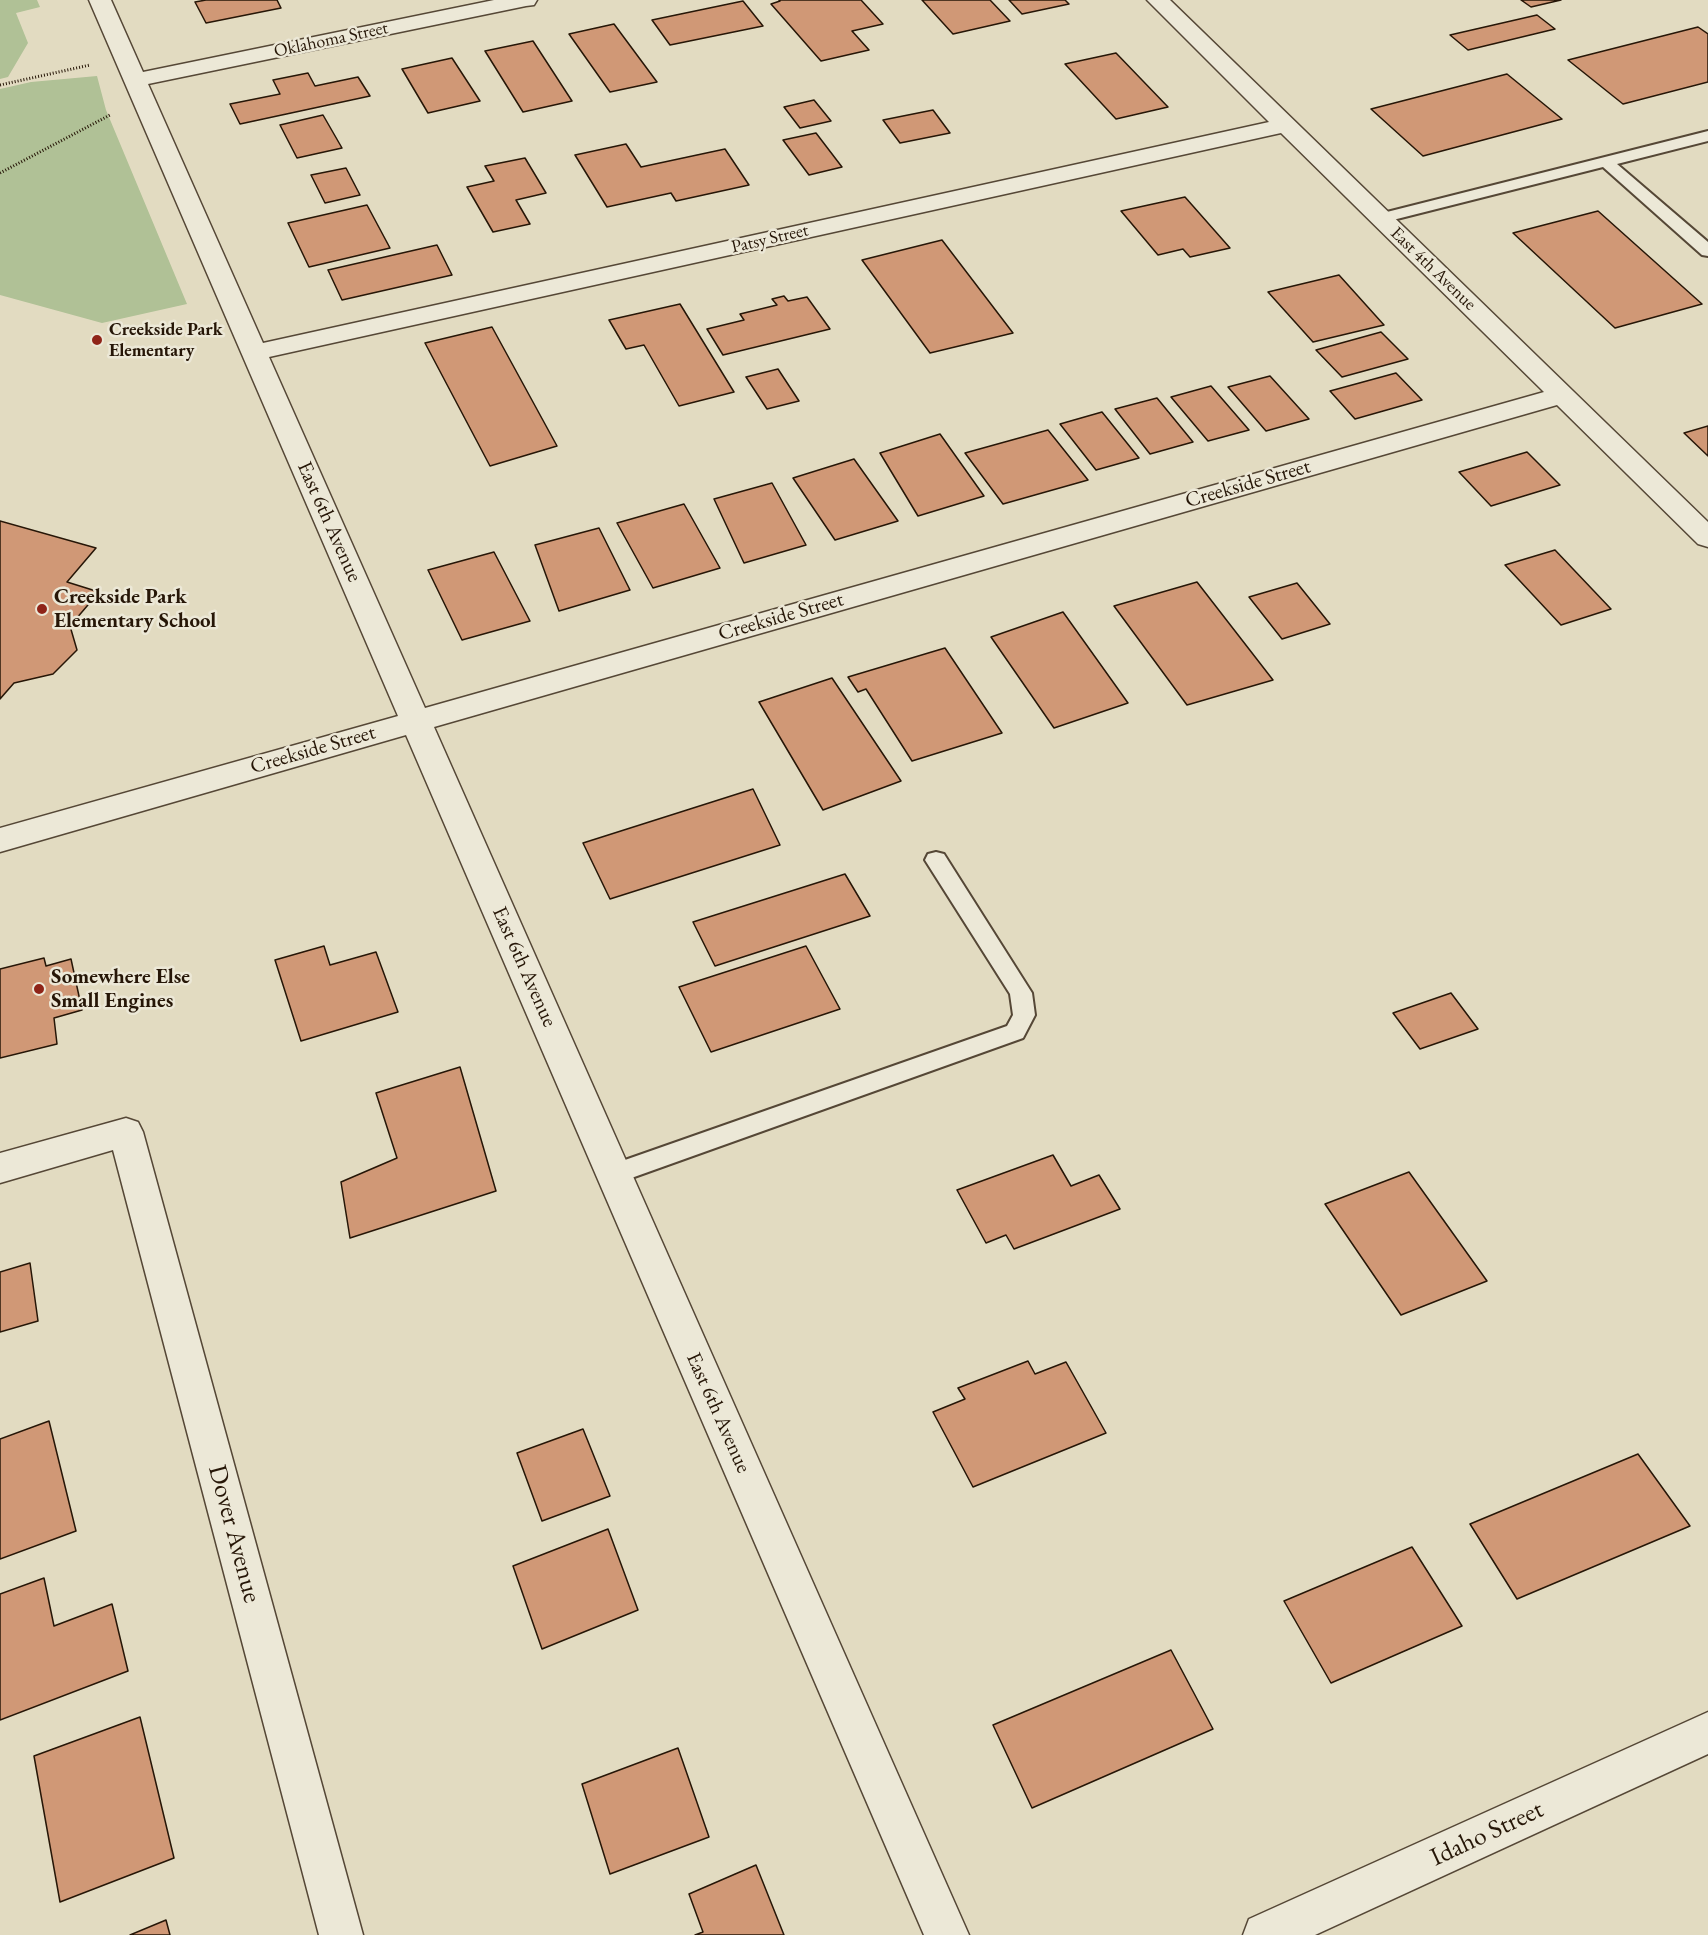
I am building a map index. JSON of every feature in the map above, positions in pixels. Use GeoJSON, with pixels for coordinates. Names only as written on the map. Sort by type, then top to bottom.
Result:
{"type":"FeatureCollection","features":[{"type":"Feature","properties":{"kind":"street","name":"East 6th Avenue"},"geometry":{"type":"LineString","coordinates":[[100,0],[947,1935]]}},
{"type":"Feature","properties":{"kind":"street","name":"Oklahoma Street"},"geometry":{"type":"LineString","coordinates":[[135,80],[526,0]]}},
{"type":"Feature","properties":{"kind":"street","name":"East 4th Avenue"},"geometry":{"type":"LineString","coordinates":[[1158,0],[1708,538]]}},
{"type":"Feature","properties":{"kind":"street","name":"Patsy Street"},"geometry":{"type":"LineString","coordinates":[[255,353],[1286,125]]}},
{"type":"Feature","properties":{"kind":"street","name":"Creekside Street"},"geometry":{"type":"LineString","coordinates":[[0,840],[1562,395]]}},
{"type":"Feature","properties":{"kind":"street","name":"Dover Avenue"},"geometry":{"type":"LineString","coordinates":[[0,1167],[126,1132],[341,1935]]}},
{"type":"Feature","properties":{"kind":"street","name":"Idaho Street"},"geometry":{"type":"LineString","coordinates":[[1265,1935],[1708,1733]]}},
{"type":"Feature","properties":{"kind":"lane"},"geometry":{"type":"LineString","coordinates":[[1381,218],[1708,136]]}},
{"type":"Feature","properties":{"kind":"lane"},"geometry":{"type":"LineString","coordinates":[[1606,162],[1708,251]]}},
{"type":"Feature","properties":{"kind":"lane"},"geometry":{"type":"LineString","coordinates":[[614,1174],[1015,1032],[1024,1015],[1021,993],[936,860]]}},
{"type":"Feature","properties":{"kind":"path"},"geometry":{"type":"LineString","coordinates":[[0,85],[95,64]]}},
{"type":"Feature","properties":{"kind":"path"},"geometry":{"type":"LineString","coordinates":[[0,173],[116,112]]}},
{"type":"Feature","properties":{"kind":"green space"},"geometry":{"type":"Polygon","coordinates":[[[0,0],[37,0],[40,7],[16,13],[28,43],[8,77],[0,79],[0,0]]]}},
{"type":"Feature","properties":{"kind":"green space"},"geometry":{"type":"Polygon","coordinates":[[[97,76],[106,110],[187,304],[102,323],[0,295],[0,89],[31,82],[97,76]]]}},
{"type":"Feature","properties":{"kind":"building"},"geometry":{"type":"Polygon","coordinates":[[[277,0],[281,8],[206,23],[195,2],[277,0]]]}},
{"type":"Feature","properties":{"kind":"building"},"geometry":{"type":"Polygon","coordinates":[[[779,0],[861,0],[883,24],[852,31],[869,50],[821,61],[771,4],[779,0]]]}},
{"type":"Feature","properties":{"kind":"building"},"geometry":{"type":"Polygon","coordinates":[[[922,0],[990,0],[1010,21],[953,34],[922,0]]]}},
{"type":"Feature","properties":{"kind":"building"},"geometry":{"type":"Polygon","coordinates":[[[1009,0],[1065,0],[1069,4],[1022,14],[1009,0]]]}},
{"type":"Feature","properties":{"kind":"building"},"geometry":{"type":"Polygon","coordinates":[[[1521,0],[1561,0],[1531,7],[1521,0]]]}},
{"type":"Feature","properties":{"kind":"building"},"geometry":{"type":"Polygon","coordinates":[[[743,1],[763,26],[670,45],[652,20],[743,1]]]}},
{"type":"Feature","properties":{"kind":"building"},"geometry":{"type":"Polygon","coordinates":[[[1537,15],[1555,29],[1468,50],[1450,35],[1537,15]]]}},
{"type":"Feature","properties":{"kind":"building"},"geometry":{"type":"Polygon","coordinates":[[[614,24],[657,82],[610,92],[569,34],[614,24]]]}},
{"type":"Feature","properties":{"kind":"building"},"geometry":{"type":"Polygon","coordinates":[[[1698,27],[1708,34],[1708,82],[1623,104],[1568,60],[1698,27]]]}},
{"type":"Feature","properties":{"kind":"building"},"geometry":{"type":"Polygon","coordinates":[[[533,41],[572,101],[523,112],[485,51],[533,41]]]}},
{"type":"Feature","properties":{"kind":"building"},"geometry":{"type":"Polygon","coordinates":[[[1116,53],[1168,107],[1116,119],[1065,64],[1116,53]]]}},
{"type":"Feature","properties":{"kind":"building"},"geometry":{"type":"Polygon","coordinates":[[[452,58],[480,101],[428,113],[402,69],[452,58]]]}},
{"type":"Feature","properties":{"kind":"building"},"geometry":{"type":"Polygon","coordinates":[[[308,73],[315,86],[358,77],[370,96],[240,124],[230,104],[280,94],[273,80],[308,73]]]}},
{"type":"Feature","properties":{"kind":"building"},"geometry":{"type":"Polygon","coordinates":[[[1507,74],[1562,119],[1423,156],[1371,109],[1507,74]]]}},
{"type":"Feature","properties":{"kind":"building"},"geometry":{"type":"Polygon","coordinates":[[[814,100],[831,121],[800,128],[784,107],[814,100]]]}},
{"type":"Feature","properties":{"kind":"building"},"geometry":{"type":"Polygon","coordinates":[[[933,110],[950,133],[900,143],[883,120],[933,110]]]}},
{"type":"Feature","properties":{"kind":"building"},"geometry":{"type":"Polygon","coordinates":[[[323,115],[342,148],[297,158],[280,125],[323,115]]]}},
{"type":"Feature","properties":{"kind":"building"},"geometry":{"type":"Polygon","coordinates":[[[816,133],[842,167],[809,175],[783,140],[816,133]]]}},
{"type":"Feature","properties":{"kind":"building"},"geometry":{"type":"Polygon","coordinates":[[[626,144],[641,167],[725,149],[749,185],[676,201],[671,193],[607,207],[575,155],[626,144]]]}},
{"type":"Feature","properties":{"kind":"building"},"geometry":{"type":"Polygon","coordinates":[[[525,158],[546,193],[516,200],[530,224],[493,232],[467,187],[494,181],[485,166],[525,158]]]}},
{"type":"Feature","properties":{"kind":"building"},"geometry":{"type":"Polygon","coordinates":[[[346,168],[360,195],[325,203],[311,175],[346,168]]]}},
{"type":"Feature","properties":{"kind":"building"},"geometry":{"type":"Polygon","coordinates":[[[1185,197],[1230,248],[1190,257],[1183,249],[1158,255],[1121,211],[1185,197]]]}},
{"type":"Feature","properties":{"kind":"building"},"geometry":{"type":"Polygon","coordinates":[[[367,205],[390,248],[309,267],[288,223],[367,205]]]}},
{"type":"Feature","properties":{"kind":"building"},"geometry":{"type":"Polygon","coordinates":[[[1598,211],[1702,304],[1615,328],[1513,233],[1598,211]]]}},
{"type":"Feature","properties":{"kind":"building"},"geometry":{"type":"Polygon","coordinates":[[[942,240],[1013,333],[930,353],[862,260],[942,240]]]}},
{"type":"Feature","properties":{"kind":"building"},"geometry":{"type":"Polygon","coordinates":[[[437,245],[452,275],[342,300],[328,270],[437,245]]]}},
{"type":"Feature","properties":{"kind":"building"},"geometry":{"type":"Polygon","coordinates":[[[1339,275],[1384,325],[1313,342],[1268,292],[1339,275]]]}},
{"type":"Feature","properties":{"kind":"building"},"geometry":{"type":"Polygon","coordinates":[[[784,296],[788,301],[807,297],[830,329],[723,355],[707,329],[744,320],[740,314],[777,305],[772,299],[784,296]]]}},
{"type":"Feature","properties":{"kind":"building"},"geometry":{"type":"Polygon","coordinates":[[[680,304],[734,392],[679,406],[644,345],[626,349],[609,320],[680,304]]]}},
{"type":"Feature","properties":{"kind":"building"},"geometry":{"type":"Polygon","coordinates":[[[492,327],[557,446],[490,466],[425,343],[492,327]]]}},
{"type":"Feature","properties":{"kind":"building"},"geometry":{"type":"Polygon","coordinates":[[[1381,332],[1408,359],[1342,377],[1316,350],[1381,332]]]}},
{"type":"Feature","properties":{"kind":"building"},"geometry":{"type":"Polygon","coordinates":[[[778,369],[799,401],[767,409],[746,377],[778,369]]]}},
{"type":"Feature","properties":{"kind":"building"},"geometry":{"type":"Polygon","coordinates":[[[1396,373],[1422,400],[1355,419],[1330,391],[1396,373]]]}},
{"type":"Feature","properties":{"kind":"building"},"geometry":{"type":"Polygon","coordinates":[[[1270,376],[1309,419],[1266,431],[1228,387],[1270,376]]]}},
{"type":"Feature","properties":{"kind":"building"},"geometry":{"type":"Polygon","coordinates":[[[1211,386],[1249,430],[1208,441],[1171,397],[1211,386]]]}},
{"type":"Feature","properties":{"kind":"building"},"geometry":{"type":"Polygon","coordinates":[[[1157,398],[1193,442],[1150,454],[1115,409],[1157,398]]]}},
{"type":"Feature","properties":{"kind":"building"},"geometry":{"type":"Polygon","coordinates":[[[1102,412],[1139,458],[1096,470],[1060,424],[1102,412]]]}},
{"type":"Feature","properties":{"kind":"building"},"geometry":{"type":"Polygon","coordinates":[[[1708,426],[1708,456],[1684,433],[1708,426]]]}},
{"type":"Feature","properties":{"kind":"building"},"geometry":{"type":"Polygon","coordinates":[[[1048,430],[1088,480],[1003,504],[965,453],[1048,430]]]}},
{"type":"Feature","properties":{"kind":"building"},"geometry":{"type":"Polygon","coordinates":[[[940,434],[984,496],[918,516],[880,453],[940,434]]]}},
{"type":"Feature","properties":{"kind":"building"},"geometry":{"type":"Polygon","coordinates":[[[1527,452],[1560,485],[1491,506],[1459,472],[1527,452]]]}},
{"type":"Feature","properties":{"kind":"building"},"geometry":{"type":"Polygon","coordinates":[[[854,459],[898,521],[835,540],[793,478],[854,459]]]}},
{"type":"Feature","properties":{"kind":"building"},"geometry":{"type":"Polygon","coordinates":[[[772,483],[806,545],[744,563],[714,499],[772,483]]]}},
{"type":"Feature","properties":{"kind":"building"},"geometry":{"type":"Polygon","coordinates":[[[684,504],[720,568],[653,588],[617,523],[684,504]]]}},
{"type":"Feature","properties":{"kind":"building","name":"Creekside Park Elementary School"},"geometry":{"type":"Polygon","coordinates":[[[0,521],[96,548],[67,582],[99,592],[70,626],[77,650],[53,674],[14,683],[0,699],[0,521]]]}},
{"type":"Feature","properties":{"kind":"building"},"geometry":{"type":"Polygon","coordinates":[[[599,528],[630,590],[559,611],[535,545],[599,528]]]}},
{"type":"Feature","properties":{"kind":"building"},"geometry":{"type":"Polygon","coordinates":[[[1555,550],[1611,609],[1561,625],[1505,565],[1555,550]]]}},
{"type":"Feature","properties":{"kind":"building"},"geometry":{"type":"Polygon","coordinates":[[[494,552],[530,621],[462,640],[428,570],[494,552]]]}},
{"type":"Feature","properties":{"kind":"building"},"geometry":{"type":"Polygon","coordinates":[[[1197,582],[1273,680],[1187,705],[1114,606],[1197,582]]]}},
{"type":"Feature","properties":{"kind":"building"},"geometry":{"type":"Polygon","coordinates":[[[1297,583],[1330,624],[1282,639],[1249,597],[1297,583]]]}},
{"type":"Feature","properties":{"kind":"building"},"geometry":{"type":"Polygon","coordinates":[[[1063,612],[1128,703],[1054,728],[991,637],[1063,612]]]}},
{"type":"Feature","properties":{"kind":"building"},"geometry":{"type":"Polygon","coordinates":[[[945,648],[1002,733],[912,761],[866,689],[858,692],[848,677],[945,648]]]}},
{"type":"Feature","properties":{"kind":"building"},"geometry":{"type":"Polygon","coordinates":[[[832,678],[901,781],[823,810],[759,702],[832,678]]]}},
{"type":"Feature","properties":{"kind":"building"},"geometry":{"type":"Polygon","coordinates":[[[753,789],[780,845],[610,899],[583,843],[753,789]]]}},
{"type":"Feature","properties":{"kind":"building"},"geometry":{"type":"Polygon","coordinates":[[[845,874],[870,916],[715,966],[693,922],[845,874]]]}},
{"type":"Feature","properties":{"kind":"building"},"geometry":{"type":"Polygon","coordinates":[[[324,946],[330,965],[376,952],[398,1012],[301,1041],[275,960],[324,946]]]}},
{"type":"Feature","properties":{"kind":"building"},"geometry":{"type":"Polygon","coordinates":[[[806,946],[840,1009],[711,1052],[679,987],[806,946]]]}},
{"type":"Feature","properties":{"kind":"building","name":"Somewhere Else Small Engines"},"geometry":{"type":"Polygon","coordinates":[[[44,958],[46,966],[71,959],[82,1010],[54,1018],[57,1044],[0,1058],[0,969],[44,958]]]}},
{"type":"Feature","properties":{"kind":"building"},"geometry":{"type":"Polygon","coordinates":[[[1451,993],[1478,1029],[1420,1049],[1393,1013],[1451,993]]]}},
{"type":"Feature","properties":{"kind":"building"},"geometry":{"type":"Polygon","coordinates":[[[460,1067],[496,1191],[350,1238],[341,1182],[397,1158],[376,1093],[460,1067]]]}},
{"type":"Feature","properties":{"kind":"building"},"geometry":{"type":"Polygon","coordinates":[[[1053,1155],[1071,1186],[1099,1175],[1120,1209],[1014,1249],[1006,1235],[986,1243],[957,1190],[1053,1155]]]}},
{"type":"Feature","properties":{"kind":"building"},"geometry":{"type":"Polygon","coordinates":[[[1409,1172],[1487,1281],[1401,1315],[1325,1204],[1409,1172]]]}},
{"type":"Feature","properties":{"kind":"building"},"geometry":{"type":"Polygon","coordinates":[[[30,1263],[38,1321],[0,1332],[0,1272],[30,1263]]]}},
{"type":"Feature","properties":{"kind":"building"},"geometry":{"type":"Polygon","coordinates":[[[1028,1361],[1035,1374],[1066,1362],[1106,1433],[973,1487],[933,1412],[965,1399],[958,1388],[1028,1361]]]}},
{"type":"Feature","properties":{"kind":"building"},"geometry":{"type":"Polygon","coordinates":[[[49,1421],[76,1531],[0,1559],[0,1439],[49,1421]]]}},
{"type":"Feature","properties":{"kind":"building"},"geometry":{"type":"Polygon","coordinates":[[[583,1429],[610,1496],[542,1521],[517,1453],[583,1429]]]}},
{"type":"Feature","properties":{"kind":"building"},"geometry":{"type":"Polygon","coordinates":[[[1638,1454],[1690,1526],[1517,1599],[1470,1524],[1638,1454]]]}},
{"type":"Feature","properties":{"kind":"building"},"geometry":{"type":"Polygon","coordinates":[[[608,1529],[638,1610],[542,1649],[513,1566],[608,1529]]]}},
{"type":"Feature","properties":{"kind":"building"},"geometry":{"type":"Polygon","coordinates":[[[1412,1547],[1462,1626],[1331,1683],[1284,1601],[1412,1547]]]}},
{"type":"Feature","properties":{"kind":"building"},"geometry":{"type":"Polygon","coordinates":[[[44,1578],[54,1626],[112,1604],[128,1671],[0,1720],[0,1594],[44,1578]]]}},
{"type":"Feature","properties":{"kind":"building"},"geometry":{"type":"Polygon","coordinates":[[[1171,1650],[1213,1729],[1032,1808],[993,1725],[1171,1650]]]}},
{"type":"Feature","properties":{"kind":"building"},"geometry":{"type":"Polygon","coordinates":[[[140,1717],[174,1858],[60,1902],[34,1756],[140,1717]]]}},
{"type":"Feature","properties":{"kind":"building"},"geometry":{"type":"Polygon","coordinates":[[[678,1748],[709,1837],[610,1874],[582,1784],[678,1748]]]}},
{"type":"Feature","properties":{"kind":"building"},"geometry":{"type":"Polygon","coordinates":[[[756,1865],[784,1935],[695,1935],[703,1932],[689,1894],[756,1865]]]}},
{"type":"Feature","properties":{"kind":"building"},"geometry":{"type":"Polygon","coordinates":[[[166,1920],[170,1935],[130,1935],[166,1920]]]}},
{"type":"Feature","properties":{"kind":"place","name":"Creekside Park Elementary"},"geometry":{"type":"Point","coordinates":[97,340]}},
{"type":"Feature","properties":{"kind":"place","name":"Creekside Park Elementary School"},"geometry":{"type":"Point","coordinates":[42,609]}},
{"type":"Feature","properties":{"kind":"place","name":"Somewhere Else Small Engines"},"geometry":{"type":"Point","coordinates":[39,989]}}]}
